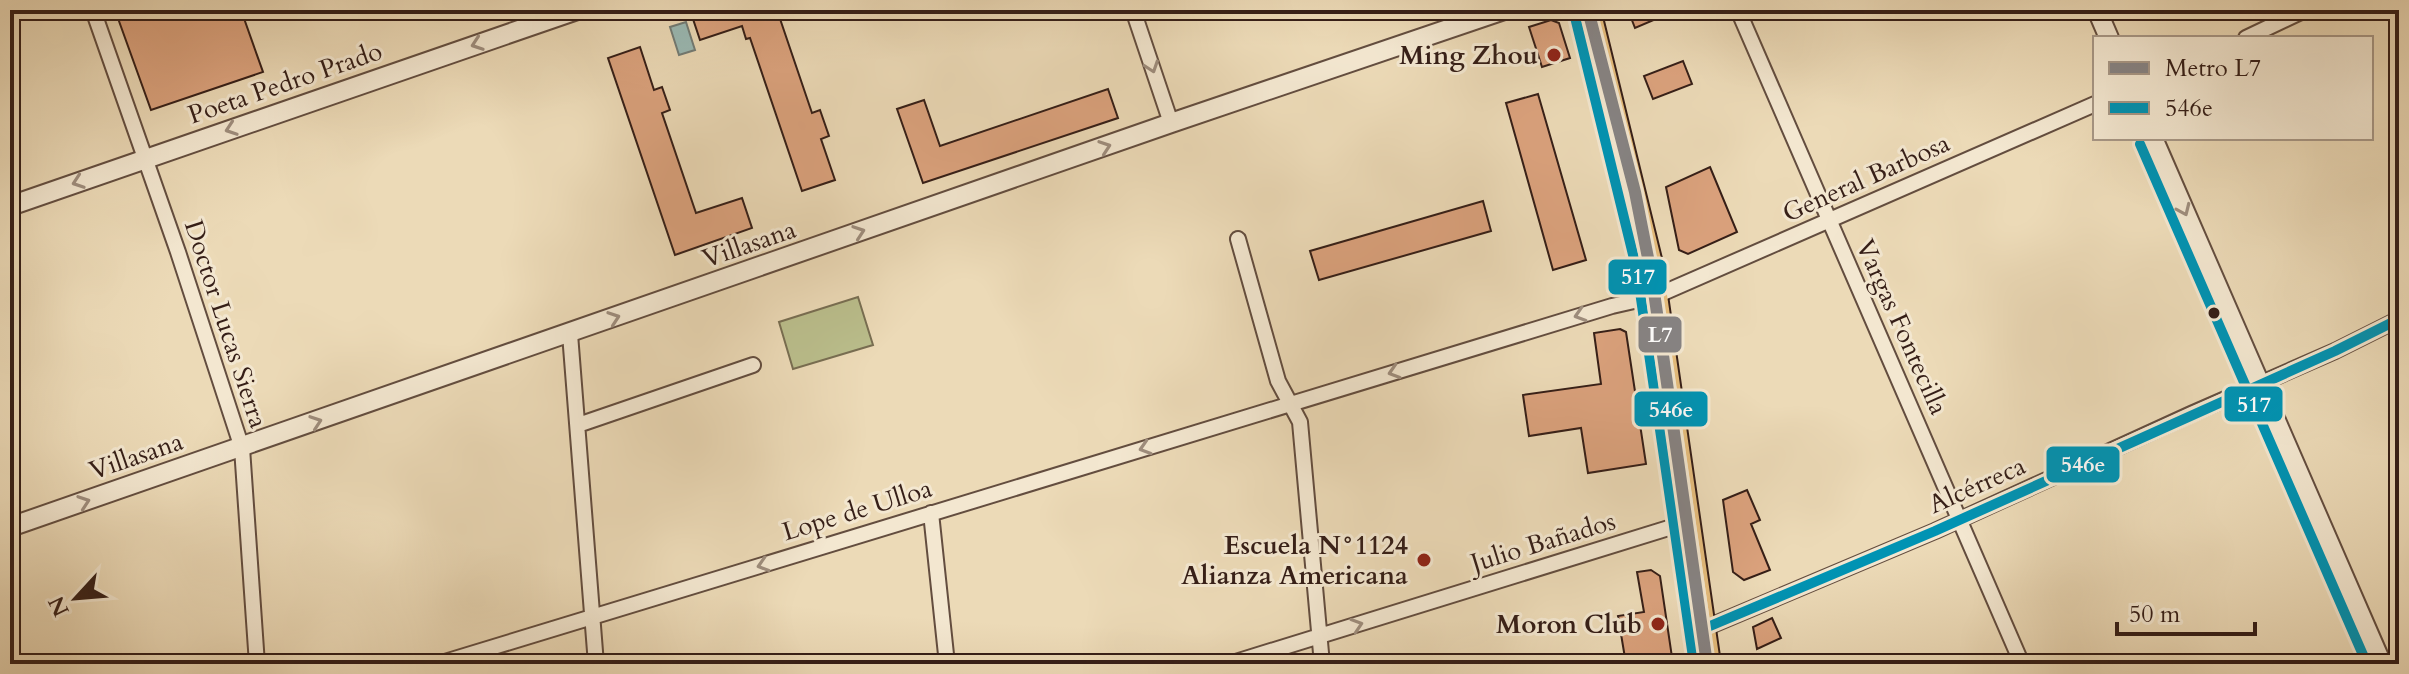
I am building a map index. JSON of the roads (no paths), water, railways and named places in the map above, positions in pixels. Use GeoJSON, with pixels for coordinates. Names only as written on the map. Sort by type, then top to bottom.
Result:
{"type":"FeatureCollection","features":[{"type":"Feature","properties":{"kind":"main road"},"geometry":{"type":"LineString","coordinates":[[1588,10],[1644,234],[1656,296],[1708,664]]}},
{"type":"Feature","properties":{"kind":"street","name":"Doctor Lucas Sierra"},"geometry":{"type":"LineString","coordinates":[[93,10],[146,158],[242,448],[257,664]]}},
{"type":"Feature","properties":{"kind":"street","name":"Poeta Pedro Prado"},"geometry":{"type":"LineString","coordinates":[[10,206],[577,10]]}},
{"type":"Feature","properties":{"kind":"street"},"geometry":{"type":"LineString","coordinates":[[1133,10],[1171,123]]}},
{"type":"Feature","properties":{"kind":"street","name":"Villasana"},"geometry":{"type":"LineString","coordinates":[[10,527],[1504,10]]}},
{"type":"Feature","properties":{"kind":"street","name":"Vargas Fontecilla"},"geometry":{"type":"LineString","coordinates":[[1738,10],[2022,664]]}},
{"type":"Feature","properties":{"kind":"street"},"geometry":{"type":"LineString","coordinates":[[2097,10],[2108,36]]}},
{"type":"Feature","properties":{"kind":"street"},"geometry":{"type":"LineString","coordinates":[[2250,36],[2305,10]]}},
{"type":"Feature","properties":{"kind":"street","name":"General Barbosa"},"geometry":{"type":"LineString","coordinates":[[1656,296],[2093,105]]}},
{"type":"Feature","properties":{"kind":"street"},"geometry":{"type":"LineString","coordinates":[[2154,140],[2382,664]]}},
{"type":"Feature","properties":{"kind":"street"},"geometry":{"type":"LineString","coordinates":[[1238,239],[1278,381],[1291,403],[1301,430],[1322,664]]}},
{"type":"Feature","properties":{"kind":"street","name":"Lope de Ulloa"},"geometry":{"type":"LineString","coordinates":[[438,664],[1612,306],[1656,296]]}},
{"type":"Feature","properties":{"kind":"street","name":"Alcérreca"},"geometry":{"type":"LineString","coordinates":[[1703,629],[1960,519],[2335,351],[2399,319]]}},
{"type":"Feature","properties":{"kind":"street"},"geometry":{"type":"LineString","coordinates":[[570,334],[596,664]]}},
{"type":"Feature","properties":{"kind":"street"},"geometry":{"type":"LineString","coordinates":[[578,425],[753,365]]}},
{"type":"Feature","properties":{"kind":"street"},"geometry":{"type":"LineString","coordinates":[[931,513],[947,664]]}},
{"type":"Feature","properties":{"kind":"street","name":"Julio Bañados"},"geometry":{"type":"LineString","coordinates":[[1229,664],[1688,522]]}},
{"type":"Feature","properties":{"kind":"water"},"geometry":{"type":"Polygon","coordinates":[[[686,22],[695,50],[679,55],[670,27],[686,22]]]}},
{"type":"Feature","properties":{"kind":"metro line","name":"L7"},"geometry":{"type":"LineString","coordinates":[[1588,10],[1635,192],[1652,278],[1707,664]]}},
{"type":"Feature","properties":{"kind":"place","name":"Ming Zhou"},"geometry":{"type":"Point","coordinates":[1554,55]}},
{"type":"Feature","properties":{"kind":"place","name":"Escuela N°1124 Alianza Americana"},"geometry":{"type":"Point","coordinates":[1424,560]}},
{"type":"Feature","properties":{"kind":"place","name":"Moron Club"},"geometry":{"type":"Point","coordinates":[1658,624]}}]}
